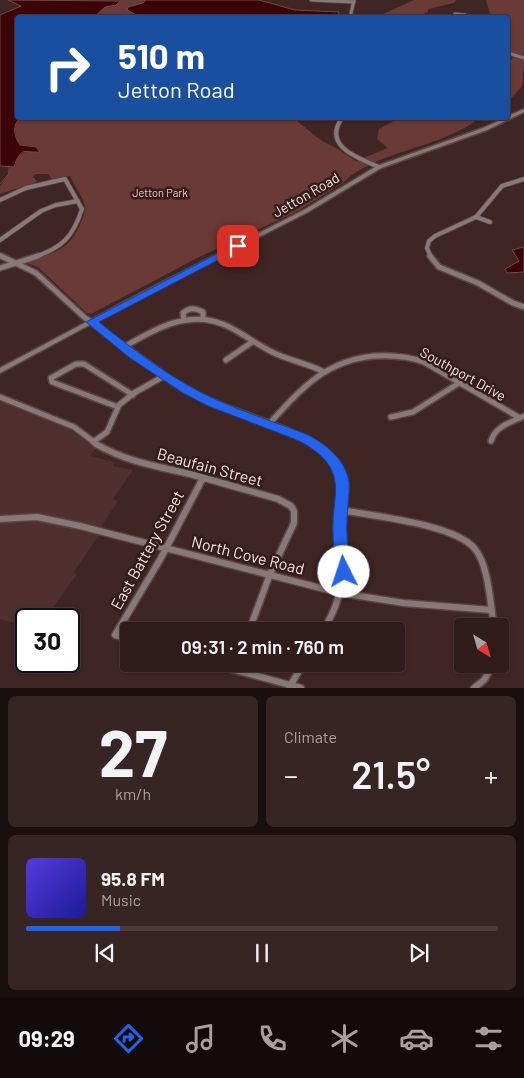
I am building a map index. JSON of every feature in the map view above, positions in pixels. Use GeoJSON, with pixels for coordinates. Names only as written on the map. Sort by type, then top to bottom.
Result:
{"type":"FeatureCollection","features":[{"type":"Feature","properties":{"kind":"street"},"geometry":{"type":"LineString","coordinates":[[311,0],[354,1],[351,15]]}},
{"type":"Feature","properties":{"kind":"street"},"geometry":{"type":"LineString","coordinates":[[510,54],[524,58]]}},
{"type":"Feature","properties":{"kind":"street","name":"Jetton Road"},"geometry":{"type":"LineString","coordinates":[[510,116],[524,110]]}},
{"type":"Feature","properties":{"kind":"street"},"geometry":{"type":"LineString","coordinates":[[340,120],[335,129],[340,144],[354,156],[379,167]]}},
{"type":"Feature","properties":{"kind":"street","name":"Jetton Road"},"geometry":{"type":"LineString","coordinates":[[0,371],[306,211],[379,167],[502,120]]}},
{"type":"Feature","properties":{"kind":"street"},"geometry":{"type":"LineString","coordinates":[[524,179],[506,184],[498,189],[476,217],[432,238],[428,244],[429,254],[437,266],[478,283],[513,303],[524,307]]}},
{"type":"Feature","properties":{"kind":"street"},"geometry":{"type":"LineString","coordinates":[[0,268],[47,252],[66,243],[71,237],[82,209],[65,180],[26,188],[1,199]]}},
{"type":"Feature","properties":{"kind":"street"},"geometry":{"type":"LineString","coordinates":[[0,240],[19,230],[35,214],[57,205],[78,201]]}},
{"type":"Feature","properties":{"kind":"street"},"geometry":{"type":"LineString","coordinates":[[476,217],[490,222]]}},
{"type":"Feature","properties":{"kind":"street"},"geometry":{"type":"LineString","coordinates":[[0,255],[12,263],[35,272],[91,322],[164,376],[212,403],[311,442],[329,455],[341,474],[343,488],[340,524],[344,572],[337,608],[328,622]]}},
{"type":"Feature","properties":{"kind":"street"},"geometry":{"type":"LineString","coordinates":[[184,319],[183,313],[191,308],[201,310],[203,319]]}},
{"type":"Feature","properties":{"kind":"street"},"geometry":{"type":"LineString","coordinates":[[124,348],[167,324],[184,319],[203,319],[225,325],[274,354],[309,364],[322,371]]}},
{"type":"Feature","properties":{"kind":"street"},"geometry":{"type":"LineString","coordinates":[[226,360],[252,342]]}},
{"type":"Feature","properties":{"kind":"street","name":"Southport Drive"},"geometry":{"type":"LineString","coordinates":[[269,424],[322,371],[339,362],[356,358],[398,356],[419,360],[522,417]]}},
{"type":"Feature","properties":{"kind":"street"},"geometry":{"type":"LineString","coordinates":[[118,407],[52,382],[51,378],[76,364],[84,364],[133,395]]}},
{"type":"Feature","properties":{"kind":"street"},"geometry":{"type":"LineString","coordinates":[[93,442],[107,432],[118,407],[133,395],[164,376]]}},
{"type":"Feature","properties":{"kind":"street"},"geometry":{"type":"LineString","coordinates":[[390,417],[413,412],[459,383]]}},
{"type":"Feature","properties":{"kind":"street","name":"Beaufain Street"},"geometry":{"type":"LineString","coordinates":[[0,397],[68,424],[114,454],[278,499],[291,506],[294,511],[294,523],[270,574],[252,622]]}},
{"type":"Feature","properties":{"kind":"street"},"geometry":{"type":"LineString","coordinates":[[491,441],[491,435],[496,430],[522,417]]}},
{"type":"Feature","properties":{"kind":"street","name":"East Battery Street"},"geometry":{"type":"LineString","coordinates":[[123,622],[166,548],[203,478]]}},
{"type":"Feature","properties":{"kind":"street"},"geometry":{"type":"LineString","coordinates":[[341,510],[439,529],[462,538],[472,546],[481,558],[492,618]]}},
{"type":"Feature","properties":{"kind":"street","name":"North Cove Road"},"geometry":{"type":"LineString","coordinates":[[0,519],[37,517],[80,526],[340,593],[404,603],[491,610]]}},
{"type":"Feature","properties":{"kind":"street","name":"East Battery Street"},"geometry":{"type":"LineString","coordinates":[[120,626],[115,635],[120,636]]}},
{"type":"Feature","properties":{"kind":"street"},"geometry":{"type":"LineString","coordinates":[[250,672],[301,688]]}},
{"type":"Feature","properties":{"kind":"street"},"geometry":{"type":"LineString","coordinates":[[290,686],[298,672]]}},
{"type":"Feature","properties":{"kind":"street"},"geometry":{"type":"LineString","coordinates":[[474,688],[484,680],[488,673]]}},
{"type":"Feature","properties":{"kind":"shaded area"},"geometry":{"type":"Polygon","coordinates":[[[8,0],[120,1],[116,5],[105,7],[96,15],[15,15],[15,120],[18,120],[15,135],[20,145],[36,147],[40,152],[27,151],[21,153],[14,167],[0,166],[0,15],[21,6],[8,0]]]}},
{"type":"Feature","properties":{"kind":"shaded area"},"geometry":{"type":"Polygon","coordinates":[[[146,0],[259,0],[295,10],[339,12],[338,15],[136,15],[127,10],[128,7],[143,3],[146,0]]]}},
{"type":"Feature","properties":{"kind":"shaded area"},"geometry":{"type":"Polygon","coordinates":[[[524,247],[524,272],[507,273],[505,269],[519,261],[512,250],[524,247]]]}},
{"type":"Feature","properties":{"kind":"shaded area"},"geometry":{"type":"Polygon","coordinates":[[[0,400],[66,427],[96,449],[90,456],[115,462],[113,466],[133,470],[113,499],[118,501],[102,525],[99,535],[73,573],[77,574],[53,608],[15,608],[15,624],[0,619],[0,400]]]}},
{"type":"Feature","properties":{"kind":"green space"},"geometry":{"type":"Polygon","coordinates":[[[120,0],[147,0],[128,11],[137,15],[97,15],[105,7],[114,6],[120,0]]]}},
{"type":"Feature","properties":{"kind":"green space"},"geometry":{"type":"Polygon","coordinates":[[[414,0],[456,0],[454,3],[428,9],[428,12],[420,15],[381,15],[414,0]]]}},
{"type":"Feature","properties":{"kind":"green space"},"geometry":{"type":"Polygon","coordinates":[[[486,0],[524,0],[522,86],[510,100],[510,62],[513,57],[510,54],[510,15],[490,15],[486,0]]]}},
{"type":"Feature","properties":{"kind":"green space","name":"Jetton Park"},"geometry":{"type":"Polygon","coordinates":[[[18,120],[298,120],[298,122],[322,141],[356,161],[388,148],[377,139],[379,129],[395,120],[476,120],[440,139],[369,165],[298,211],[199,257],[91,314],[87,313],[38,267],[24,262],[52,253],[65,246],[76,232],[85,208],[83,200],[70,176],[52,179],[48,174],[36,174],[33,176],[37,182],[0,194],[0,186],[7,177],[10,168],[15,166],[18,156],[29,150],[40,152],[36,147],[18,144],[14,126],[18,120]]]}},
{"type":"Feature","properties":{"kind":"waterway"},"geometry":{"type":"LineString","coordinates":[[0,184],[9,174],[9,166]]}},
{"type":"Feature","properties":{"kind":"route"},"geometry":{"type":"LineString","coordinates":[[238,246],[91,322],[148,365],[188,390],[212,403],[302,437],[329,455],[341,474],[343,488],[340,524],[344,572]]}}]}
